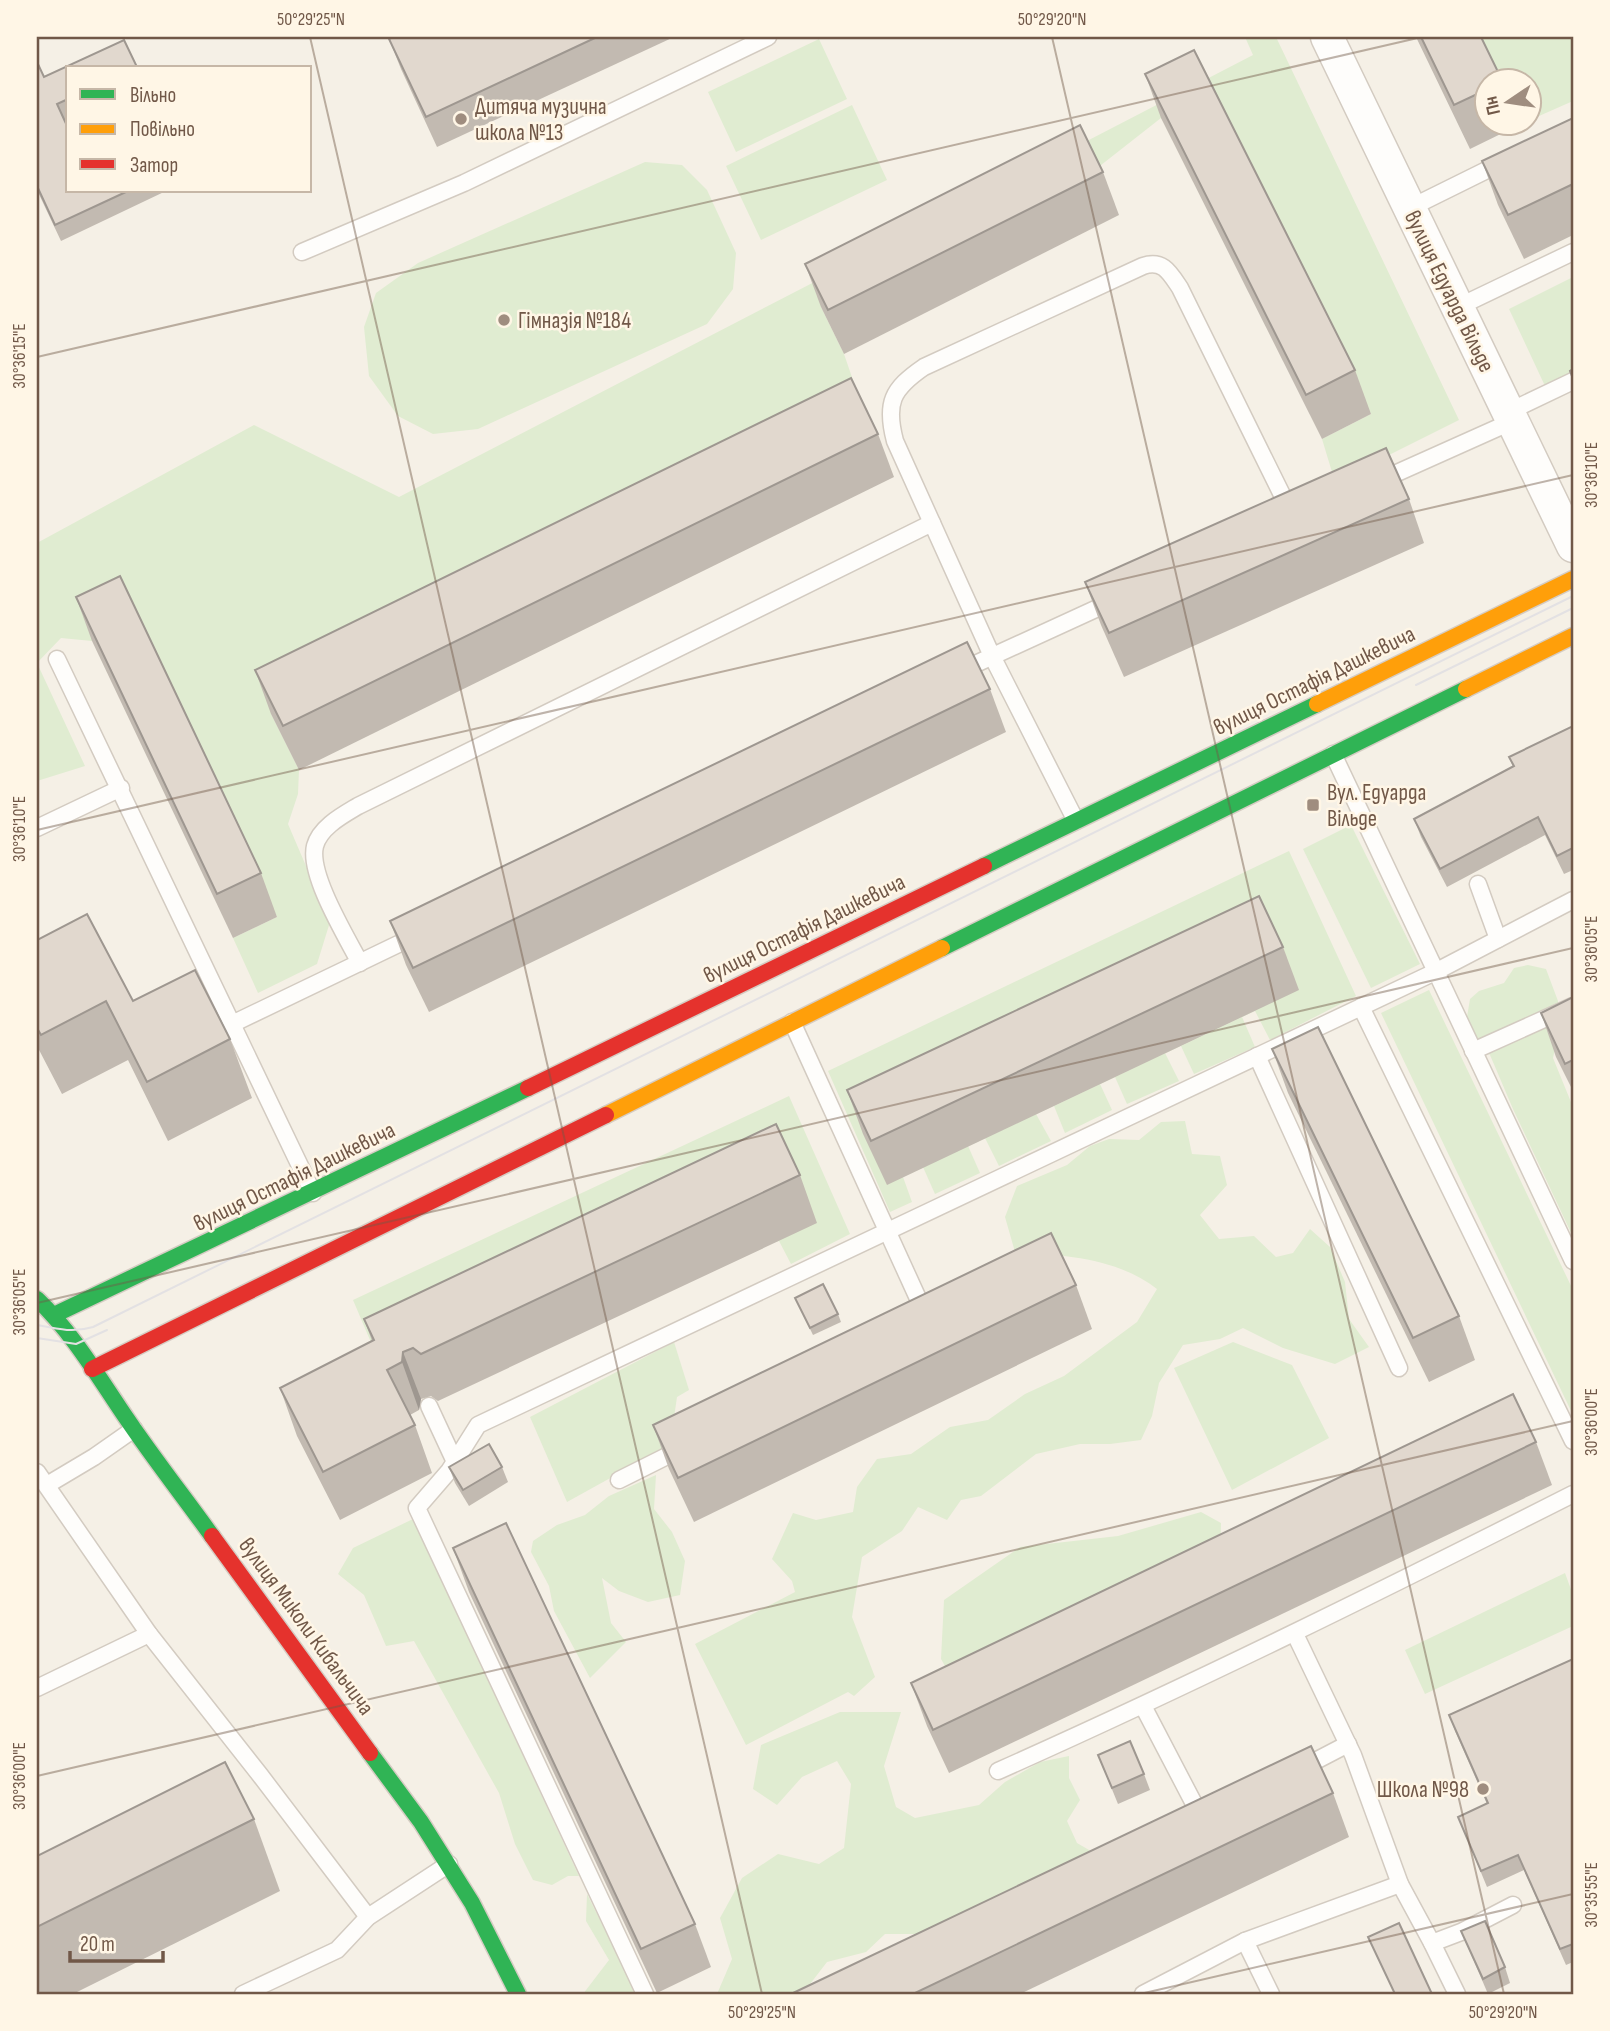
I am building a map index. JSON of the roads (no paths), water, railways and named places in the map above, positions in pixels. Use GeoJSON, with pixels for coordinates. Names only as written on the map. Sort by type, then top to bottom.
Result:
{"type":"FeatureCollection","features":[{"type":"Feature","properties":{"kind":"street","name":"вулиця Едуарда Вільде"},"geometry":{"type":"LineString","coordinates":[[1327,37],[1573,546]]}},
{"type":"Feature","properties":{"kind":"street","name":"вулиця Остафія Дашкевича"},"geometry":{"type":"LineString","coordinates":[[54,1315],[313,1193],[1573,579]]}},
{"type":"Feature","properties":{"kind":"street"},"geometry":{"type":"LineString","coordinates":[[92,1369],[1573,636]]}},
{"type":"Feature","properties":{"kind":"street","name":"вулиця Миколи Кибальчича"},"geometry":{"type":"LineString","coordinates":[[37,1299],[54,1315],[134,1429],[363,1740],[449,1864],[518,1994]]}},
{"type":"Feature","properties":{"kind":"lane"},"geometry":{"type":"LineString","coordinates":[[302,252],[464,183],[768,37]]}},
{"type":"Feature","properties":{"kind":"lane"},"geometry":{"type":"LineString","coordinates":[[1410,208],[1524,151]]}},
{"type":"Feature","properties":{"kind":"lane"},"geometry":{"type":"LineString","coordinates":[[1458,307],[1573,252]]}},
{"type":"Feature","properties":{"kind":"lane"},"geometry":{"type":"LineString","coordinates":[[1076,821],[992,656],[895,441],[891,426],[891,409],[897,388],[924,367],[1151,263],[1161,265],[1170,272],[1180,288],[1294,520]]}},
{"type":"Feature","properties":{"kind":"lane"},"geometry":{"type":"LineString","coordinates":[[1371,485],[1511,416],[1573,381]]}},
{"type":"Feature","properties":{"kind":"lane"},"geometry":{"type":"LineString","coordinates":[[360,963],[325,893],[315,863],[315,845],[322,833],[339,817],[932,523]]}},
{"type":"Feature","properties":{"kind":"lane"},"geometry":{"type":"LineString","coordinates":[[943,680],[1131,593]]}},
{"type":"Feature","properties":{"kind":"lane"},"geometry":{"type":"LineString","coordinates":[[57,659],[313,1193]]}},
{"type":"Feature","properties":{"kind":"lane"},"geometry":{"type":"LineString","coordinates":[[1333,754],[1573,1261]]}},
{"type":"Feature","properties":{"kind":"lane"},"geometry":{"type":"LineString","coordinates":[[37,828],[121,788]]}},
{"type":"Feature","properties":{"kind":"lane"},"geometry":{"type":"LineString","coordinates":[[1478,884],[1498,939]]}},
{"type":"Feature","properties":{"kind":"lane"},"geometry":{"type":"LineString","coordinates":[[645,1994],[417,1508],[455,1462],[478,1425],[1435,972],[1573,900]]}},
{"type":"Feature","properties":{"kind":"lane"},"geometry":{"type":"LineString","coordinates":[[232,1024],[434,926]]}},
{"type":"Feature","properties":{"kind":"lane"},"geometry":{"type":"LineString","coordinates":[[1474,1051],[1573,1006]]}},
{"type":"Feature","properties":{"kind":"lane"},"geometry":{"type":"LineString","coordinates":[[1361,1007],[1573,1441]]}},
{"type":"Feature","properties":{"kind":"lane"},"geometry":{"type":"LineString","coordinates":[[792,1022],[929,1322]]}},
{"type":"Feature","properties":{"kind":"lane"},"geometry":{"type":"LineString","coordinates":[[1257,1056],[1399,1368]]}},
{"type":"Feature","properties":{"kind":"lane"},"geometry":{"type":"LineString","coordinates":[[429,1406],[455,1462]]}},
{"type":"Feature","properties":{"kind":"lane"},"geometry":{"type":"LineString","coordinates":[[134,1429],[94,1458],[42,1478],[149,1634],[368,1917]]}},
{"type":"Feature","properties":{"kind":"lane"},"geometry":{"type":"LineString","coordinates":[[619,1480],[692,1443]]}},
{"type":"Feature","properties":{"kind":"lane"},"geometry":{"type":"LineString","coordinates":[[998,1771],[1295,1634],[1573,1494]]}},
{"type":"Feature","properties":{"kind":"lane"},"geometry":{"type":"LineString","coordinates":[[37,1689],[149,1634]]}},
{"type":"Feature","properties":{"kind":"lane"},"geometry":{"type":"LineString","coordinates":[[1295,1634],[1348,1744],[1400,1884],[1457,1994]]}},
{"type":"Feature","properties":{"kind":"lane"},"geometry":{"type":"LineString","coordinates":[[1143,1706],[1202,1820]]}},
{"type":"Feature","properties":{"kind":"lane"},"geometry":{"type":"LineString","coordinates":[[1290,1774],[1348,1744]]}},
{"type":"Feature","properties":{"kind":"lane"},"geometry":{"type":"LineString","coordinates":[[243,1994],[337,1950],[368,1917],[449,1864]]}},
{"type":"Feature","properties":{"kind":"lane"},"geometry":{"type":"LineString","coordinates":[[1143,1994],[1245,1941],[1400,1884]]}},
{"type":"Feature","properties":{"kind":"lane"},"geometry":{"type":"LineString","coordinates":[[1432,1943],[1461,1932],[1513,1905]]}},
{"type":"Feature","properties":{"kind":"lane"},"geometry":{"type":"LineString","coordinates":[[1245,1941],[1271,1994]]}},
{"type":"Feature","properties":{"kind":"tram line"},"geometry":{"type":"LineString","coordinates":[[37,1325],[72,1330],[93,1327],[1573,596]]}},
{"type":"Feature","properties":{"kind":"tram line"},"geometry":{"type":"LineString","coordinates":[[1416,685],[1573,608]]}},
{"type":"Feature","properties":{"kind":"tram line"},"geometry":{"type":"LineString","coordinates":[[37,1338],[76,1344],[107,1330]]}},
{"type":"Feature","properties":{"kind":"place","name":"Дитяча музична школа №13"},"geometry":{"type":"Point","coordinates":[461,119]}},
{"type":"Feature","properties":{"kind":"place","name":"Гімназія №184"},"geometry":{"type":"Point","coordinates":[504,320]}},
{"type":"Feature","properties":{"kind":"place","name":"Вул. Едуарда Вільде"},"geometry":{"type":"Point","coordinates":[1313,805]}},
{"type":"Feature","properties":{"kind":"place","name":"Школа №98"},"geometry":{"type":"Point","coordinates":[1483,1789]}}]}
